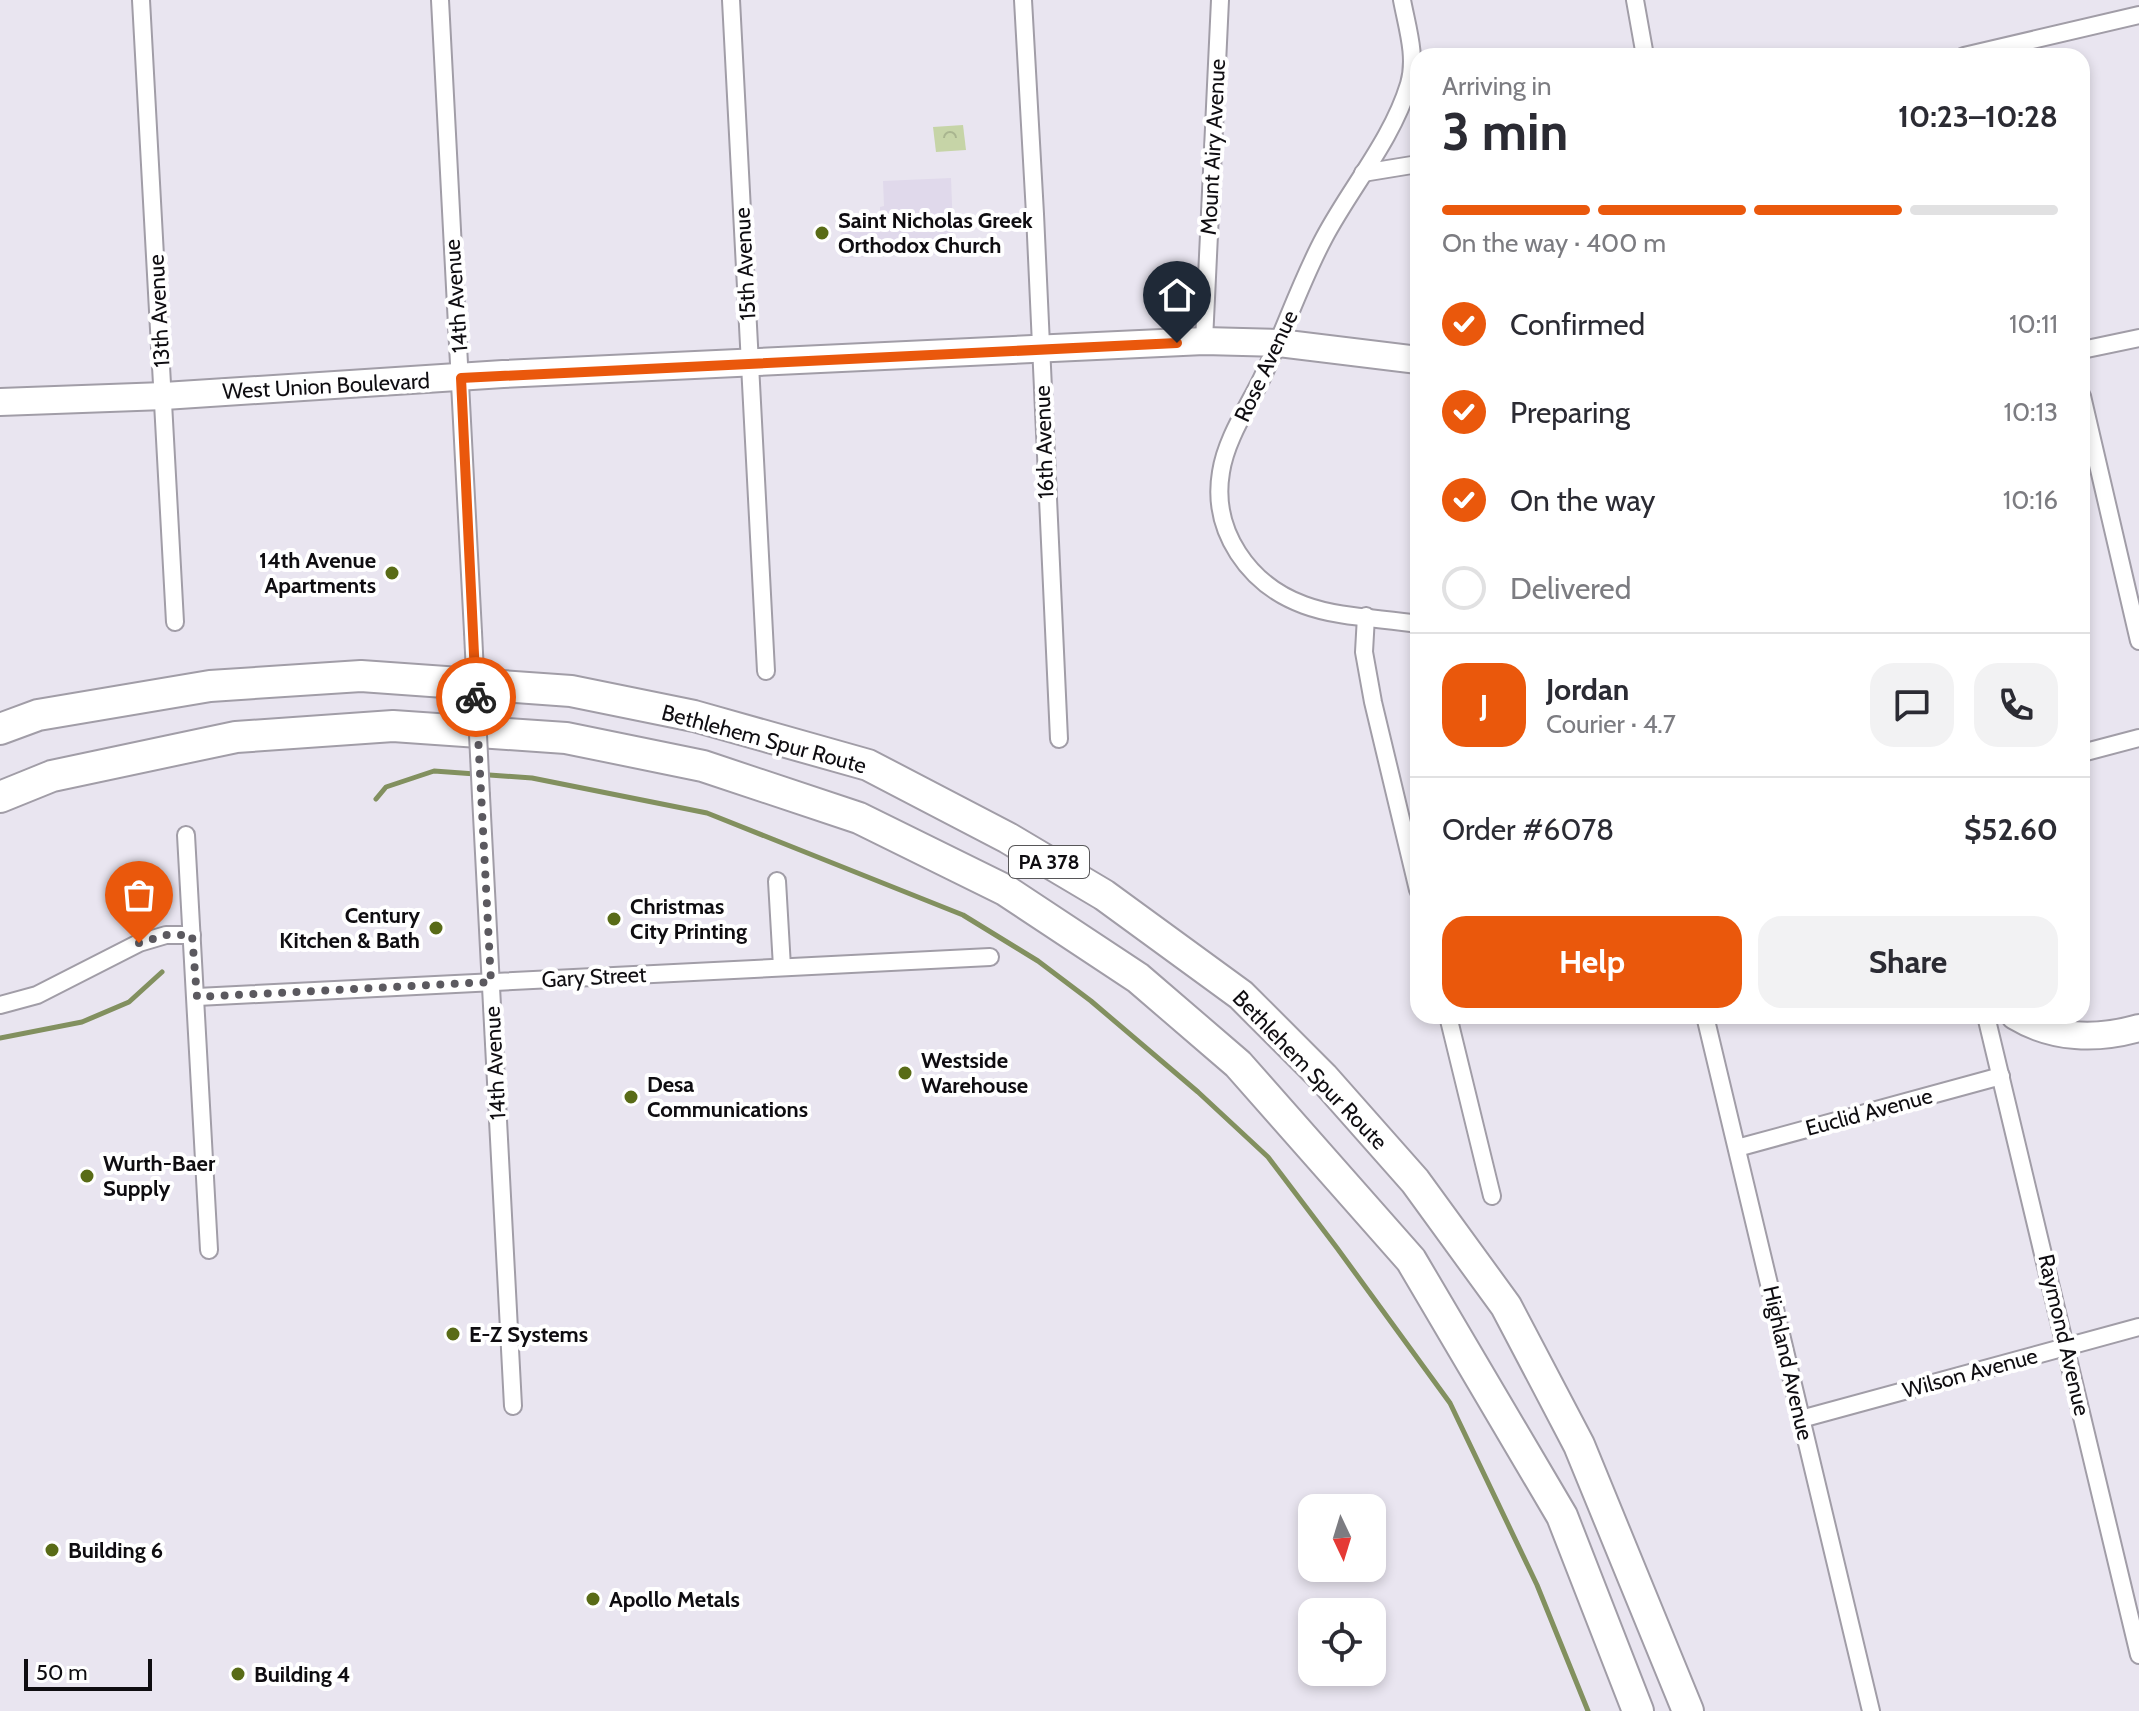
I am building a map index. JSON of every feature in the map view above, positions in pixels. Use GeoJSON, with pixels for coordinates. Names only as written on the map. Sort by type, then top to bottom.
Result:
{"type":"FeatureCollection","features":[{"type":"Feature","properties":{"kind":"highway","name":"Bethlehem Spur Route"},"geometry":{"type":"LineString","coordinates":[[0,729],[38,715],[210,686],[346,677],[571,691],[694,716],[868,765],[1008,838],[1104,895],[1241,995],[1323,1077],[1415,1181],[1506,1306],[1579,1445],[1688,1711]]}},
{"type":"Feature","properties":{"kind":"highway","name":"Bethlehem Spur Route"},"geometry":{"type":"LineString","coordinates":[[0,797],[52,776],[236,737],[393,726],[566,738],[703,766],[859,818],[1005,890],[1138,978],[1238,1064],[1411,1260],[1562,1516],[1638,1711]]}},
{"type":"Feature","properties":{"kind":"main road","name":"West Union Boulevard"},"geometry":{"type":"LineString","coordinates":[[0,402],[1204,341],[1279,343],[1410,359]]}},
{"type":"Feature","properties":{"kind":"main road"},"geometry":{"type":"LineString","coordinates":[[2031,1024],[2074,1036],[2101,1036],[2139,1028]]}},
{"type":"Feature","properties":{"kind":"street","name":"13th Avenue"},"geometry":{"type":"LineString","coordinates":[[141,0],[175,622]]}},
{"type":"Feature","properties":{"kind":"street","name":"14th Avenue"},"geometry":{"type":"LineString","coordinates":[[440,0],[513,1406]]}},
{"type":"Feature","properties":{"kind":"street","name":"15th Avenue"},"geometry":{"type":"LineString","coordinates":[[731,0],[766,671]]}},
{"type":"Feature","properties":{"kind":"street","name":"16th Avenue"},"geometry":{"type":"LineString","coordinates":[[1023,0],[1059,739]]}},
{"type":"Feature","properties":{"kind":"street","name":"Mount Airy Avenue"},"geometry":{"type":"LineString","coordinates":[[1204,341],[1220,0]]}},
{"type":"Feature","properties":{"kind":"street","name":"Rose Avenue"},"geometry":{"type":"LineString","coordinates":[[1402,0],[1410,48]]}},
{"type":"Feature","properties":{"kind":"street"},"geometry":{"type":"LineString","coordinates":[[1635,0],[1644,48]]}},
{"type":"Feature","properties":{"kind":"street"},"geometry":{"type":"LineString","coordinates":[[2016,48],[2139,15]]}},
{"type":"Feature","properties":{"kind":"street","name":"Rose Avenue"},"geometry":{"type":"LineString","coordinates":[[1410,76],[1387,132],[1324,239],[1279,343],[1224,456],[1219,490],[1226,532],[1245,563],[1261,580],[1281,594],[1303,605],[1326,611],[1410,623]]}},
{"type":"Feature","properties":{"kind":"street"},"geometry":{"type":"LineString","coordinates":[[1363,173],[1410,165]]}},
{"type":"Feature","properties":{"kind":"street"},"geometry":{"type":"LineString","coordinates":[[2090,348],[2139,338]]}},
{"type":"Feature","properties":{"kind":"street"},"geometry":{"type":"LineString","coordinates":[[2090,430],[2139,641]]}},
{"type":"Feature","properties":{"kind":"street"},"geometry":{"type":"LineString","coordinates":[[1366,616],[1364,652],[1373,702],[1410,857]]}},
{"type":"Feature","properties":{"kind":"street"},"geometry":{"type":"LineString","coordinates":[[2090,751],[2139,738]]}},
{"type":"Feature","properties":{"kind":"street"},"geometry":{"type":"LineString","coordinates":[[186,835],[209,1250]]}},
{"type":"Feature","properties":{"kind":"street"},"geometry":{"type":"LineString","coordinates":[[777,881],[782,967]]}},
{"type":"Feature","properties":{"kind":"street"},"geometry":{"type":"LineString","coordinates":[[0,1005],[37,995],[139,943],[166,935],[192,935]]}},
{"type":"Feature","properties":{"kind":"street","name":"Gary Street"},"geometry":{"type":"LineString","coordinates":[[197,997],[990,957]]}},
{"type":"Feature","properties":{"kind":"street"},"geometry":{"type":"LineString","coordinates":[[1450,1024],[1492,1196]]}},
{"type":"Feature","properties":{"kind":"street","name":"Highland Avenue"},"geometry":{"type":"LineString","coordinates":[[1707,1024],[1871,1711]]}},
{"type":"Feature","properties":{"kind":"street","name":"Raymond Avenue"},"geometry":{"type":"LineString","coordinates":[[1988,1024],[2139,1655]]}},
{"type":"Feature","properties":{"kind":"street","name":"Euclid Avenue"},"geometry":{"type":"LineString","coordinates":[[1737,1148],[2001,1076]]}},
{"type":"Feature","properties":{"kind":"street","name":"Wilson Avenue"},"geometry":{"type":"LineString","coordinates":[[1801,1419],[2139,1327]]}},
{"type":"Feature","properties":{"kind":"shaded area"},"geometry":{"type":"Polygon","coordinates":[[[951,178],[954,254],[842,258],[841,220],[848,220],[848,216],[880,215],[880,207],[884,206],[883,181],[951,178]]]}},
{"type":"Feature","properties":{"kind":"green space"},"geometry":{"type":"Polygon","coordinates":[[[963,125],[966,150],[936,152],[933,127],[963,125]]]}},
{"type":"Feature","properties":{"kind":"waterway"},"geometry":{"type":"LineString","coordinates":[[376,799],[386,787],[434,771],[532,778],[707,813],[963,915],[1038,961],[1091,1001],[1198,1092],[1268,1157],[1337,1248],[1450,1403],[1537,1585],[1588,1711]]}},
{"type":"Feature","properties":{"kind":"waterway"},"geometry":{"type":"LineString","coordinates":[[0,1038],[82,1022],[129,1002],[162,972]]}},
{"type":"Feature","properties":{"kind":"way so far"},"geometry":{"type":"LineString","coordinates":[[139,943],[166,935],[192,935],[197,997],[491,982],[476,697]]}},
{"type":"Feature","properties":{"kind":"place","name":"Saint Nicholas Greek Orthodox Church"},"geometry":{"type":"Point","coordinates":[822,233]}},
{"type":"Feature","properties":{"kind":"place","name":"14th Avenue Apartments"},"geometry":{"type":"Point","coordinates":[392,573]}},
{"type":"Feature","properties":{"kind":"place","name":"Christmas City Printing"},"geometry":{"type":"Point","coordinates":[614,919]}},
{"type":"Feature","properties":{"kind":"place","name":"Century Kitchen & Bath"},"geometry":{"type":"Point","coordinates":[436,928]}},
{"type":"Feature","properties":{"kind":"place","name":"Westside Warehouse"},"geometry":{"type":"Point","coordinates":[905,1073]}},
{"type":"Feature","properties":{"kind":"place","name":"Desa Communications"},"geometry":{"type":"Point","coordinates":[631,1097]}},
{"type":"Feature","properties":{"kind":"place","name":"Wurth-Baer Supply"},"geometry":{"type":"Point","coordinates":[87,1176]}},
{"type":"Feature","properties":{"kind":"place","name":"E-Z Systems"},"geometry":{"type":"Point","coordinates":[453,1334]}},
{"type":"Feature","properties":{"kind":"place","name":"Building 6"},"geometry":{"type":"Point","coordinates":[52,1550]}},
{"type":"Feature","properties":{"kind":"place","name":"Apollo Metals"},"geometry":{"type":"Point","coordinates":[593,1599]}},
{"type":"Feature","properties":{"kind":"place","name":"Building 4"},"geometry":{"type":"Point","coordinates":[238,1674]}},
{"type":"Feature","properties":{"kind":"route"},"geometry":{"type":"LineString","coordinates":[[476,697],[461,378],[1177,343]]}}]}
